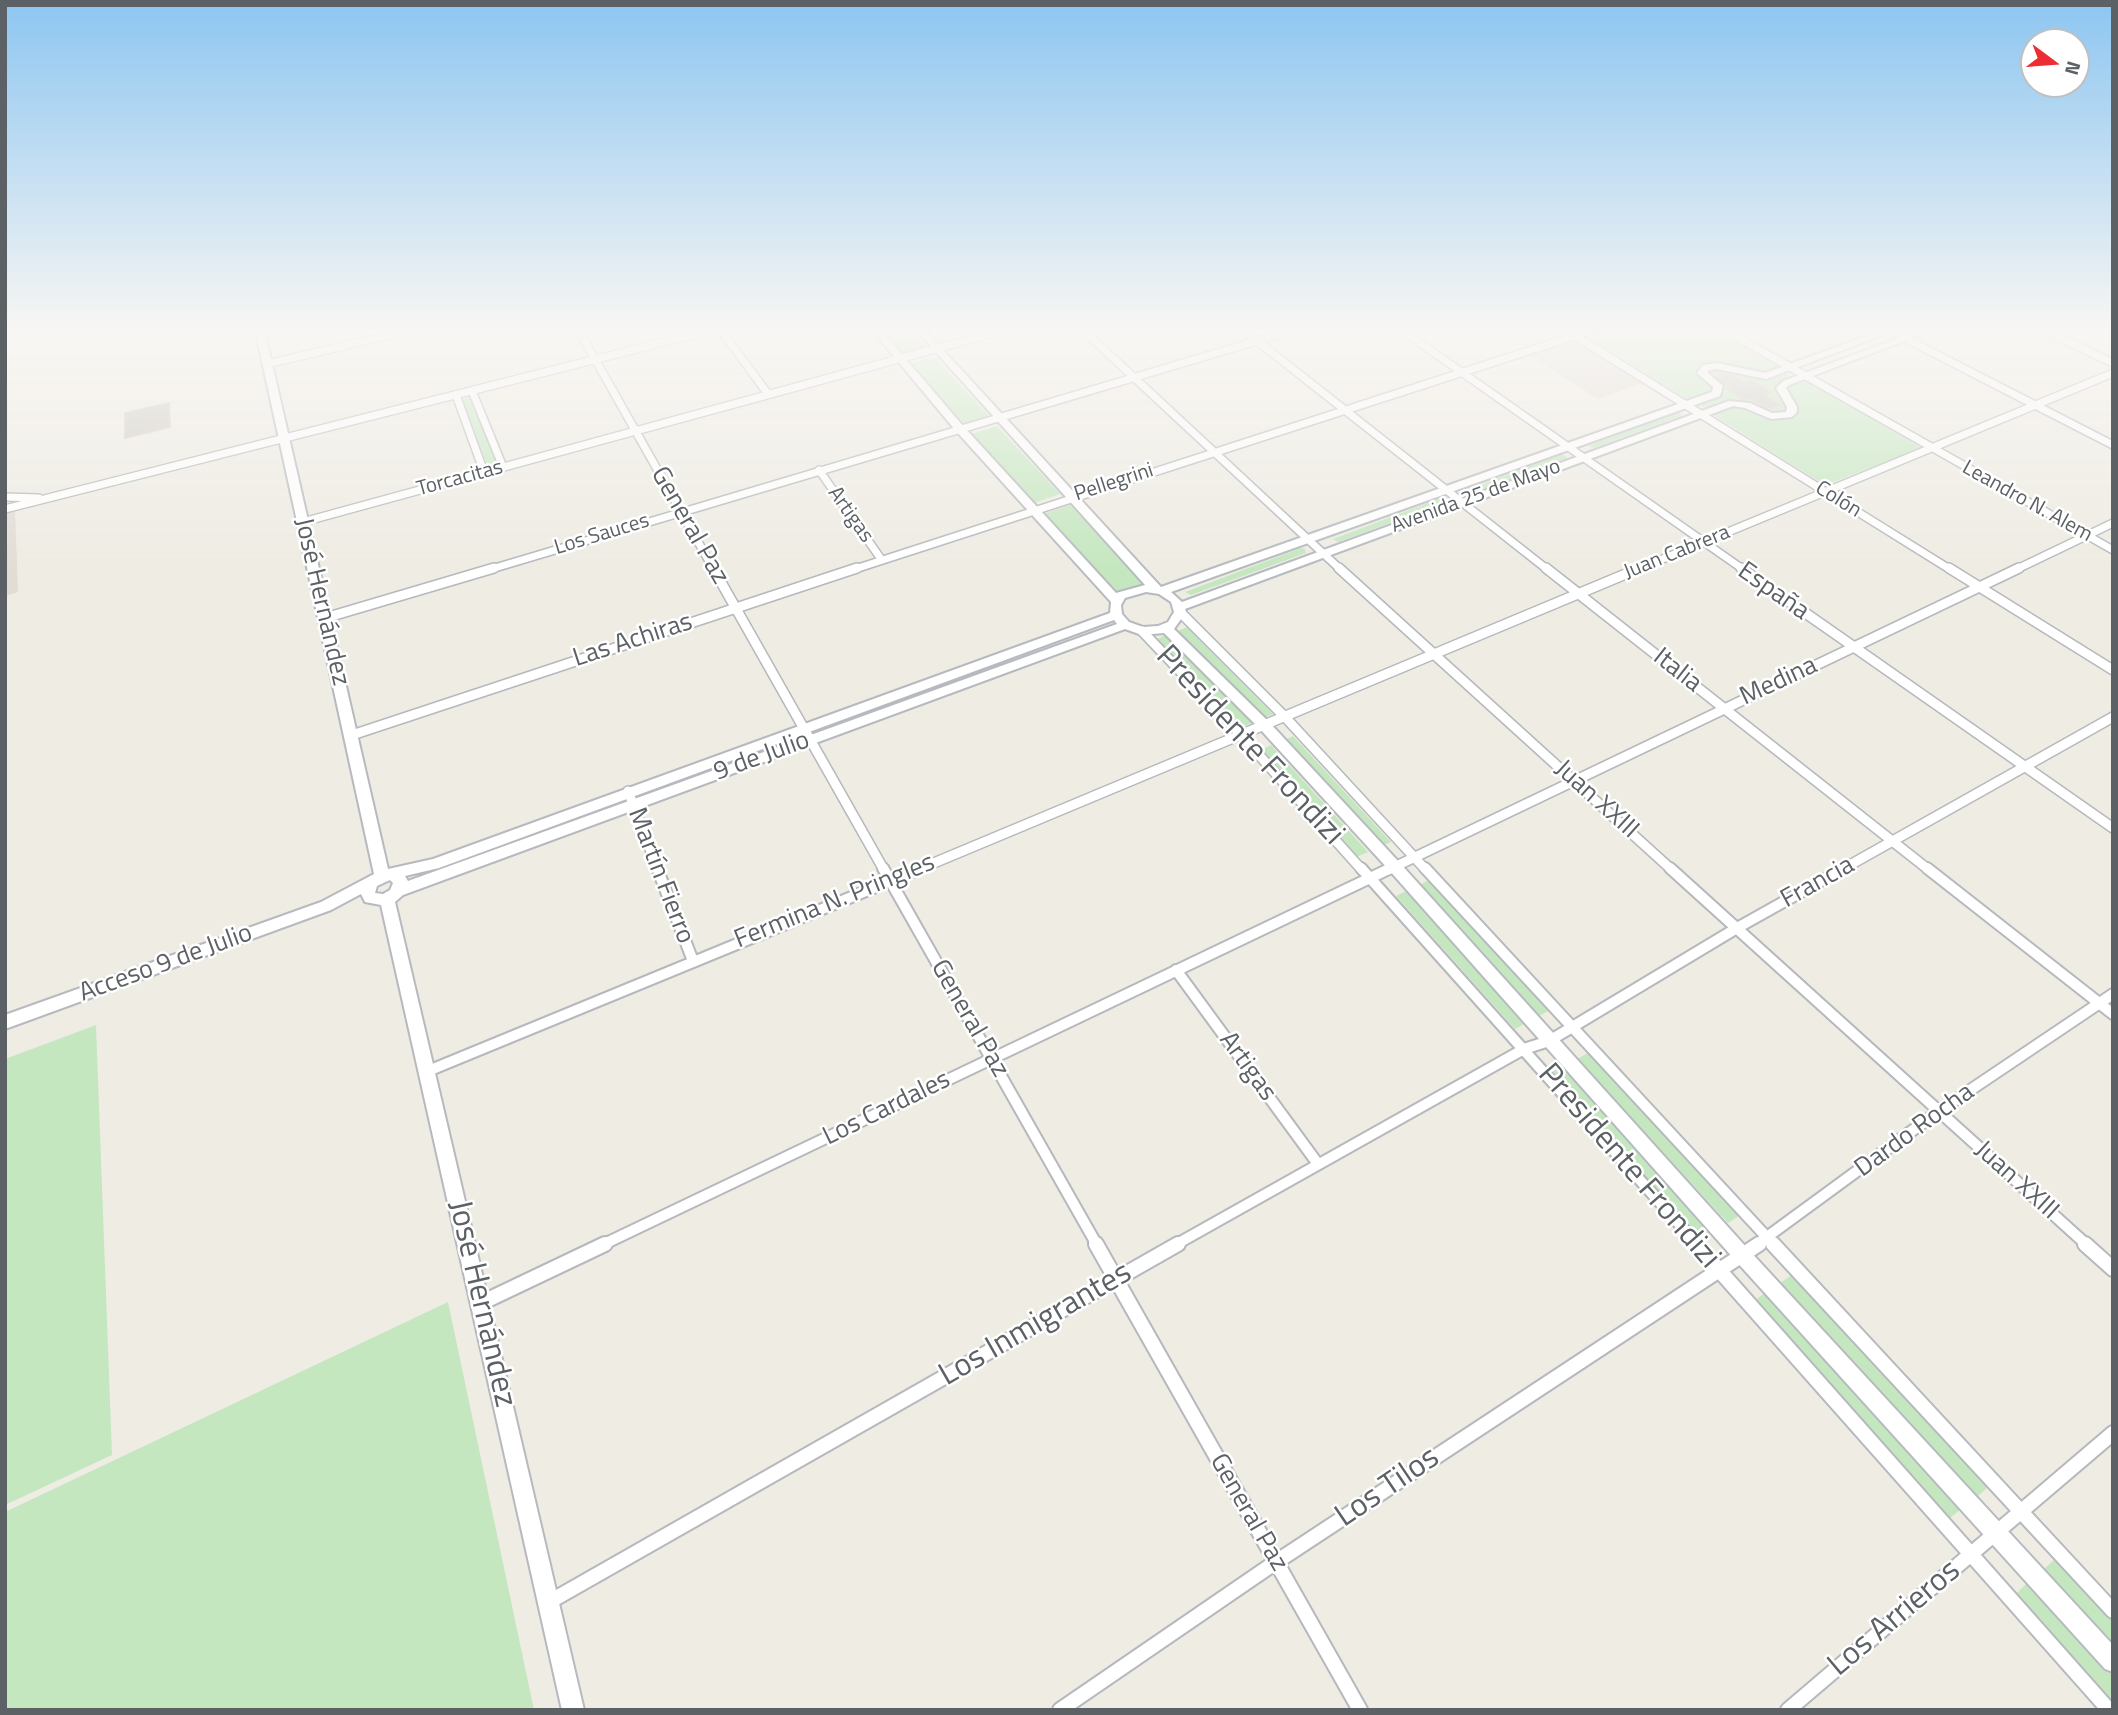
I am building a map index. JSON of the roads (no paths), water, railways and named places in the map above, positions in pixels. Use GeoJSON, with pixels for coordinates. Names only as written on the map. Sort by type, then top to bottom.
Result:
{"type":"FeatureCollection","features":[{"type":"Feature","properties":{"kind":"main road","name":"José Hernández"},"geometry":{"type":"LineString","coordinates":[[277,409],[382,878]]}},
{"type":"Feature","properties":{"kind":"main road"},"geometry":{"type":"LineString","coordinates":[[943,409],[1116,601],[1120,620],[1142,631],[1166,628],[1176,621],[1180,609],[1176,600],[1159,590],[990,409]]}},
{"type":"Feature","properties":{"kind":"main road","name":"Avenida 25 de Mayo"},"geometry":{"type":"LineString","coordinates":[[1159,590],[1309,540],[1674,409]]}},
{"type":"Feature","properties":{"kind":"main road","name":"Avenida 25 de Mayo"},"geometry":{"type":"LineString","coordinates":[[1180,609],[1324,553],[1717,409]]}},
{"type":"Feature","properties":{"kind":"main road","name":"Avenida 25 de Mayo"},"geometry":{"type":"LineString","coordinates":[[1753,409],[1771,416],[1789,415],[1791,409]]}},
{"type":"Feature","properties":{"kind":"main road"},"geometry":{"type":"LineString","coordinates":[[1116,601],[1137,589],[1159,590]]}},
{"type":"Feature","properties":{"kind":"main road","name":"9 de Julio"},"geometry":{"type":"LineString","coordinates":[[382,878],[434,864],[631,798],[1120,620]]}},
{"type":"Feature","properties":{"kind":"main road","name":"Presidente Frondizi"},"geometry":{"type":"LineString","coordinates":[[1166,628],[1265,725],[1741,1254],[2113,1661]]}},
{"type":"Feature","properties":{"kind":"main road","name":"9 de Julio"},"geometry":{"type":"LineString","coordinates":[[387,896],[631,798]]}},
{"type":"Feature","properties":{"kind":"main road"},"geometry":{"type":"LineString","coordinates":[[382,878],[401,881],[387,896],[368,895],[382,878]]}},
{"type":"Feature","properties":{"kind":"main road","name":"Acceso 9 de Julio"},"geometry":{"type":"LineString","coordinates":[[5,1022],[326,906],[382,878]]}},
{"type":"Feature","properties":{"kind":"main road","name":"José Hernández"},"geometry":{"type":"LineString","coordinates":[[387,896],[573,1710]]}},
{"type":"Feature","properties":{"kind":"main road","name":"Acceso 9 de Julio"},"geometry":{"type":"LineString","coordinates":[[326,906],[387,896]]}},
{"type":"Feature","properties":{"kind":"street"},"geometry":{"type":"LineString","coordinates":[[5,509],[400,409]]}},
{"type":"Feature","properties":{"kind":"street"},"geometry":{"type":"LineString","coordinates":[[461,409],[484,472]]}},
{"type":"Feature","properties":{"kind":"street"},"geometry":{"type":"LineString","coordinates":[[479,409],[503,467]]}},
{"type":"Feature","properties":{"kind":"street","name":"General Paz"},"geometry":{"type":"LineString","coordinates":[[623,409],[1360,1710]]}},
{"type":"Feature","properties":{"kind":"street","name":"Torcacitas"},"geometry":{"type":"LineString","coordinates":[[303,522],[714,409]]}},
{"type":"Feature","properties":{"kind":"street","name":"Los Sauces"},"geometry":{"type":"LineString","coordinates":[[325,618],[1028,409]]}},
{"type":"Feature","properties":{"kind":"street","name":"Juan XXIII"},"geometry":{"type":"LineString","coordinates":[[1168,409],[2113,1269]]}},
{"type":"Feature","properties":{"kind":"street","name":"Pellegrini"},"geometry":{"type":"LineString","coordinates":[[1034,510],[1343,409]]}},
{"type":"Feature","properties":{"kind":"street","name":"Italia"},"geometry":{"type":"LineString","coordinates":[[1343,409],[2113,1014]]}},
{"type":"Feature","properties":{"kind":"street","name":"España"},"geometry":{"type":"LineString","coordinates":[[1518,409],[1702,542],[2113,828]]}},
{"type":"Feature","properties":{"kind":"street","name":"Colón"},"geometry":{"type":"LineString","coordinates":[[1692,409],[2113,670]]}},
{"type":"Feature","properties":{"kind":"street","name":"Leandro N. Alem"},"geometry":{"type":"LineString","coordinates":[[1862,409],[2113,550]]}},
{"type":"Feature","properties":{"kind":"street","name":"Juan Cabrera"},"geometry":{"type":"LineString","coordinates":[[1242,736],[1434,653],[2025,409]]}},
{"type":"Feature","properties":{"kind":"street"},"geometry":{"type":"LineString","coordinates":[[2043,409],[2113,445]]}},
{"type":"Feature","properties":{"kind":"street","name":"Artigas"},"geometry":{"type":"LineString","coordinates":[[819,471],[881,559]]}},
{"type":"Feature","properties":{"kind":"street"},"geometry":{"type":"LineString","coordinates":[[5,497],[46,499]]}},
{"type":"Feature","properties":{"kind":"street","name":"Las Achiras"},"geometry":{"type":"LineString","coordinates":[[352,735],[1034,510]]}},
{"type":"Feature","properties":{"kind":"street","name":"Medina"},"geometry":{"type":"LineString","coordinates":[[1370,877],[2113,523]]}},
{"type":"Feature","properties":{"kind":"street","name":"Presidente Frondizi"},"geometry":{"type":"LineString","coordinates":[[1180,609],[1285,717],[2113,1611]]}},
{"type":"Feature","properties":{"kind":"street","name":"Presidente Frondizi"},"geometry":{"type":"LineString","coordinates":[[1142,631],[1370,877],[2109,1710]]}},
{"type":"Feature","properties":{"kind":"street","name":"Francia"},"geometry":{"type":"LineString","coordinates":[[1524,1049],[1549,1041],[1737,928],[2113,717]]}},
{"type":"Feature","properties":{"kind":"street","name":"Fermina N. Pringles"},"geometry":{"type":"LineString","coordinates":[[428,1071],[889,879],[1242,736]]}},
{"type":"Feature","properties":{"kind":"street","name":"Martín Fierro"},"geometry":{"type":"LineString","coordinates":[[631,798],[693,961]]}},
{"type":"Feature","properties":{"kind":"street","name":"Los Cardales"},"geometry":{"type":"LineString","coordinates":[[481,1303],[1370,877]]}},
{"type":"Feature","properties":{"kind":"street","name":"Artigas"},"geometry":{"type":"LineString","coordinates":[[1176,970],[1318,1164]]}},
{"type":"Feature","properties":{"kind":"street","name":"Dardo Rocha"},"geometry":{"type":"LineString","coordinates":[[1718,1269],[1768,1238],[1939,1111],[2113,994]]}},
{"type":"Feature","properties":{"kind":"street","name":"Los Inmigrantes"},"geometry":{"type":"LineString","coordinates":[[549,1602],[1524,1049]]}},
{"type":"Feature","properties":{"kind":"street","name":"Los Tilos"},"geometry":{"type":"LineString","coordinates":[[1060,1710],[1276,1562],[1718,1269]]}},
{"type":"Feature","properties":{"kind":"street","name":"Los Arrieros"},"geometry":{"type":"LineString","coordinates":[[1788,1710],[2113,1433]]}}]}
